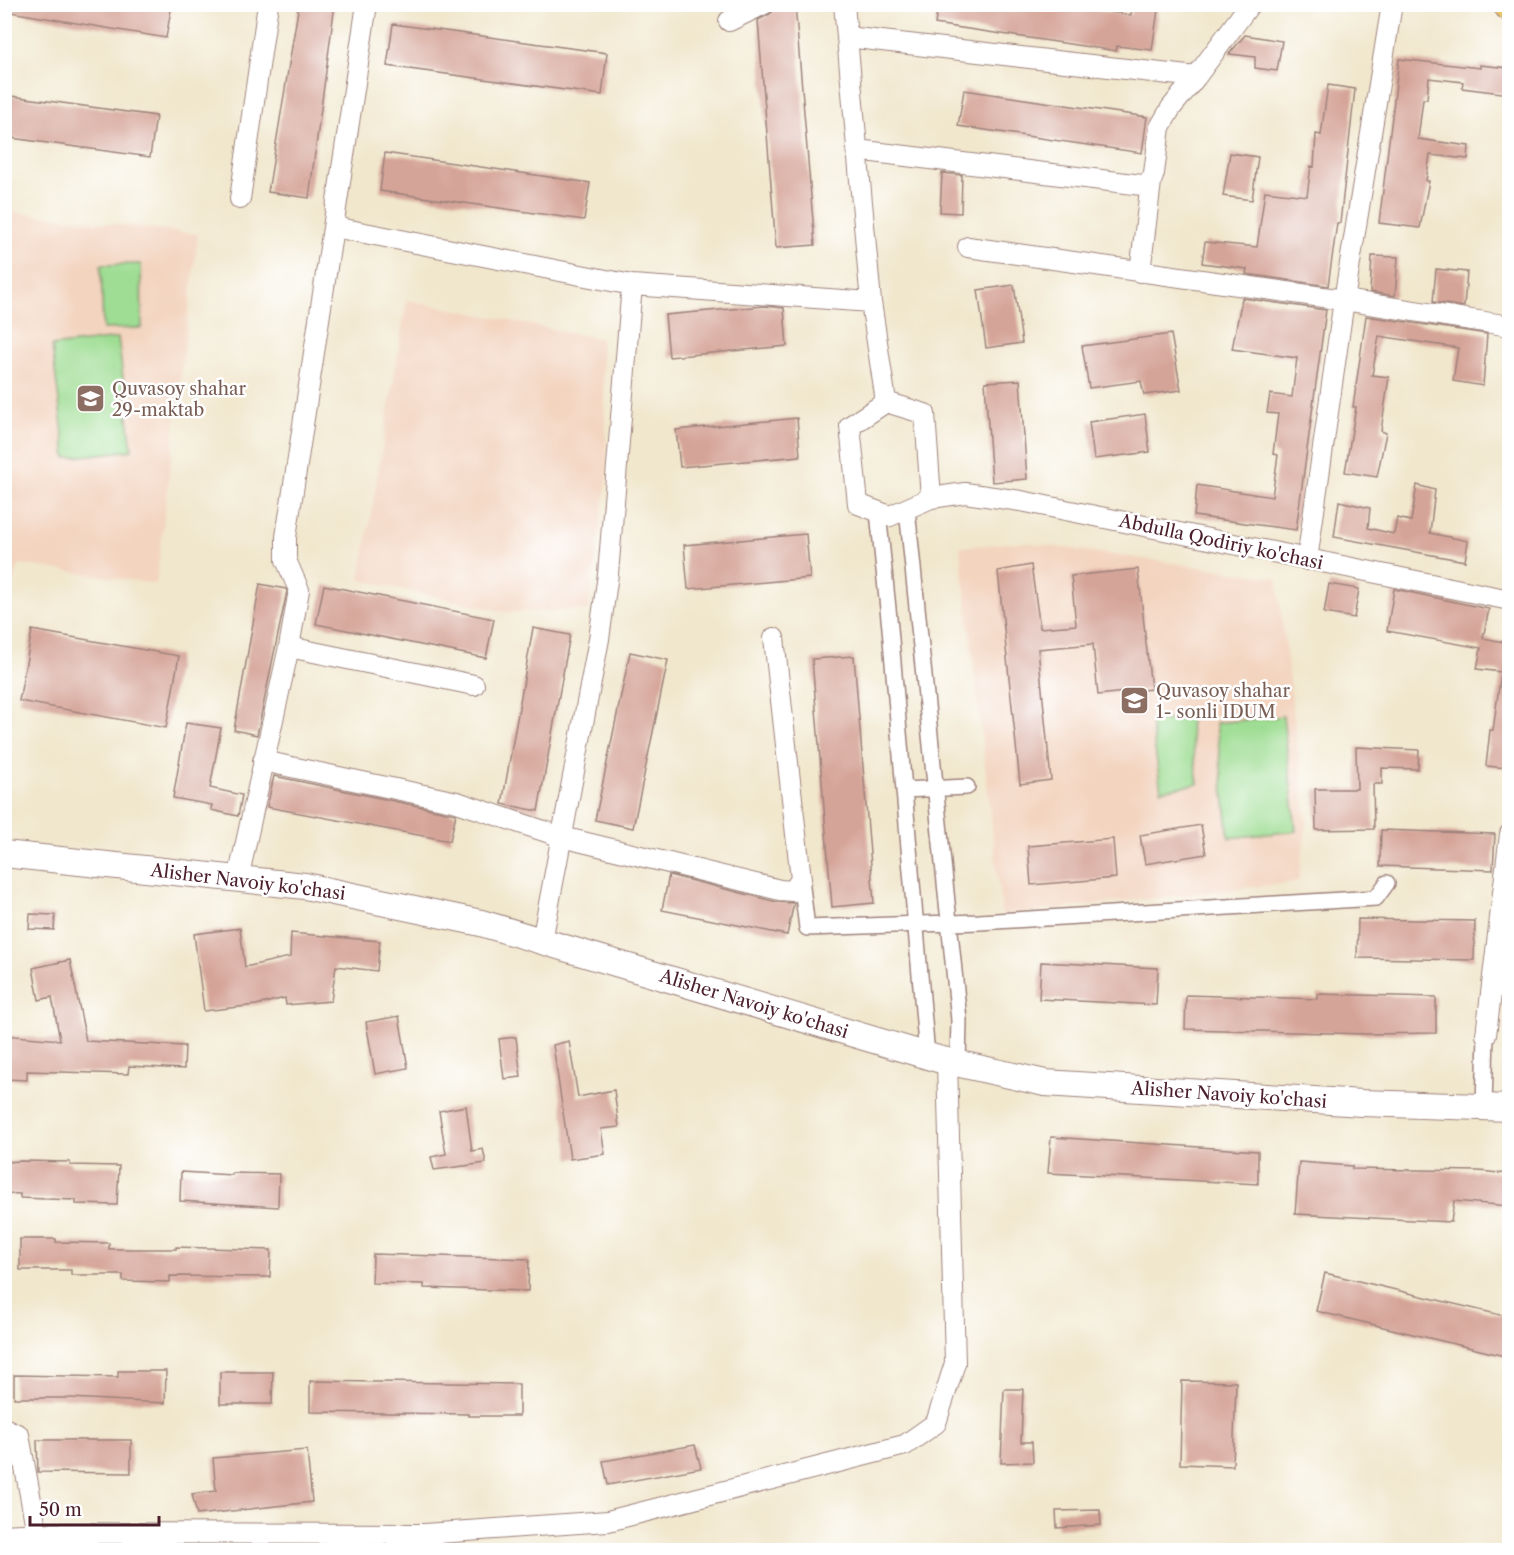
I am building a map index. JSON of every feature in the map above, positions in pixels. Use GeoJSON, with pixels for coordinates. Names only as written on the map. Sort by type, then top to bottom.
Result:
{"type":"FeatureCollection","features":[{"type":"Feature","properties":{"kind":"street"},"geometry":{"type":"LineString","coordinates":[[240,199],[268,4]]}},
{"type":"Feature","properties":{"kind":"street"},"geometry":{"type":"LineString","coordinates":[[238,879],[289,647],[299,590],[286,560],[286,537],[367,4]]}},
{"type":"Feature","properties":{"kind":"street"},"geometry":{"type":"LineString","coordinates":[[729,21],[764,4]]}},
{"type":"Feature","properties":{"kind":"street"},"geometry":{"type":"LineString","coordinates":[[844,4],[871,302],[886,402]]}},
{"type":"Feature","properties":{"kind":"street"},"geometry":{"type":"LineString","coordinates":[[1140,272],[1160,127],[1171,108],[1250,4]]}},
{"type":"Feature","properties":{"kind":"street"},"geometry":{"type":"LineString","coordinates":[[1307,560],[1344,300],[1392,4]]}},
{"type":"Feature","properties":{"kind":"street"},"geometry":{"type":"LineString","coordinates":[[847,37],[1196,77]]}},
{"type":"Feature","properties":{"kind":"street"},"geometry":{"type":"LineString","coordinates":[[857,150],[1142,185],[1151,182]]}},
{"type":"Feature","properties":{"kind":"street"},"geometry":{"type":"LineString","coordinates":[[334,227],[632,285],[871,302]]}},
{"type":"Feature","properties":{"kind":"street"},"geometry":{"type":"LineString","coordinates":[[968,247],[1344,300],[1509,326]]}},
{"type":"Feature","properties":{"kind":"street"},"geometry":{"type":"LineString","coordinates":[[542,941],[598,644],[608,574],[632,285]]}},
{"type":"Feature","properties":{"kind":"street"},"geometry":{"type":"LineString","coordinates":[[886,402],[925,414],[932,498],[890,516],[858,504],[850,426],[886,402]]}},
{"type":"Feature","properties":{"kind":"street","name":"Abdulla Qodiriy ko'chasi"},"geometry":{"type":"LineString","coordinates":[[932,498],[965,493],[1021,501],[1509,600]]}},
{"type":"Feature","properties":{"kind":"street"},"geometry":{"type":"LineString","coordinates":[[907,509],[959,1020],[944,1060]]}},
{"type":"Feature","properties":{"kind":"street"},"geometry":{"type":"LineString","coordinates":[[4,1535],[37,1533],[424,1534],[608,1521],[904,1445],[936,1423],[955,1363],[944,1060],[916,923],[878,512]]}},
{"type":"Feature","properties":{"kind":"street"},"geometry":{"type":"LineString","coordinates":[[774,638],[807,928],[916,923],[950,924],[1376,898],[1388,883]]}},
{"type":"Feature","properties":{"kind":"street"},"geometry":{"type":"LineString","coordinates":[[289,647],[474,685]]}},
{"type":"Feature","properties":{"kind":"street"},"geometry":{"type":"LineString","coordinates":[[263,761],[457,802],[562,837],[780,890],[793,891],[801,879]]}},
{"type":"Feature","properties":{"kind":"street"},"geometry":{"type":"LineString","coordinates":[[904,790],[967,787]]}},
{"type":"Feature","properties":{"kind":"street"},"geometry":{"type":"LineString","coordinates":[[1484,1107],[1486,1035],[1509,834]]}},
{"type":"Feature","properties":{"kind":"street","name":"Alisher Navoiy ko'chasi"},"geometry":{"type":"LineString","coordinates":[[4,854],[305,886],[481,923],[944,1060],[1045,1083],[1362,1103],[1509,1108]]}},
{"type":"Feature","properties":{"kind":"street"},"geometry":{"type":"LineString","coordinates":[[4,1428],[19,1435],[37,1533]]}},
{"type":"Feature","properties":{"kind":"shaded area","name":"Quvasoy shahar 29-maktab"},"geometry":{"type":"Polygon","coordinates":[[[5,211],[198,234],[156,584],[20,564],[13,581],[5,580],[5,211]]]}},
{"type":"Feature","properties":{"kind":"shaded area"},"geometry":{"type":"Polygon","coordinates":[[[407,300],[601,339],[608,473],[588,610],[506,612],[360,580],[407,300]]]}},
{"type":"Feature","properties":{"kind":"shaded area","name":"Quvasoy shahar 1- sonli IDUM"},"geometry":{"type":"Polygon","coordinates":[[[1023,542],[1277,578],[1307,824],[1298,882],[1002,915],[960,547],[1023,542]]]}},
{"type":"Feature","properties":{"kind":"green space"},"geometry":{"type":"Polygon","coordinates":[[[141,264],[142,328],[103,329],[101,265],[141,264]]]}},
{"type":"Feature","properties":{"kind":"green space"},"geometry":{"type":"Polygon","coordinates":[[[118,338],[132,450],[66,458],[52,346],[118,338]]]}},
{"type":"Feature","properties":{"kind":"green space"},"geometry":{"type":"Polygon","coordinates":[[[1283,716],[1296,831],[1229,838],[1216,723],[1283,716]]]}},
{"type":"Feature","properties":{"kind":"green space"},"geometry":{"type":"Polygon","coordinates":[[[1189,717],[1198,784],[1161,790],[1151,722],[1189,717]]]}},
{"type":"Feature","properties":{"kind":"building"},"geometry":{"type":"Polygon","coordinates":[[[11,4],[172,4],[166,38],[10,12],[11,4]]]}},
{"type":"Feature","properties":{"kind":"building"},"geometry":{"type":"Polygon","coordinates":[[[299,4],[335,4],[309,198],[268,192],[299,4]]]}},
{"type":"Feature","properties":{"kind":"building"},"geometry":{"type":"Polygon","coordinates":[[[776,4],[795,4],[815,245],[776,248],[758,20],[770,14],[776,4]]]}},
{"type":"Feature","properties":{"kind":"building"},"geometry":{"type":"Polygon","coordinates":[[[938,4],[1057,4],[1131,15],[1132,6],[1158,10],[1152,50],[1117,46],[1116,51],[935,24],[938,4]]]}},
{"type":"Feature","properties":{"kind":"building"},"geometry":{"type":"Polygon","coordinates":[[[393,24],[607,53],[602,95],[387,66],[393,24]]]}},
{"type":"Feature","properties":{"kind":"building"},"geometry":{"type":"Polygon","coordinates":[[[1245,35],[1282,41],[1277,71],[1255,68],[1255,57],[1229,54],[1245,35]]]}},
{"type":"Feature","properties":{"kind":"building"},"geometry":{"type":"Polygon","coordinates":[[[1399,59],[1480,68],[1480,65],[1509,68],[1509,94],[1462,88],[1463,82],[1429,78],[1427,99],[1423,99],[1418,139],[1469,146],[1468,159],[1430,155],[1426,181],[1429,181],[1420,228],[1379,223],[1399,59]]]}},
{"type":"Feature","properties":{"kind":"building"},"geometry":{"type":"Polygon","coordinates":[[[1328,85],[1355,89],[1340,223],[1337,223],[1328,286],[1246,274],[1247,269],[1202,263],[1205,242],[1257,247],[1265,191],[1307,196],[1311,166],[1314,167],[1316,134],[1321,135],[1328,85]]]}},
{"type":"Feature","properties":{"kind":"building"},"geometry":{"type":"Polygon","coordinates":[[[964,90],[1147,117],[1142,153],[958,126],[964,90]]]}},
{"type":"Feature","properties":{"kind":"building"},"geometry":{"type":"Polygon","coordinates":[[[4,95],[156,116],[150,157],[4,137],[4,95]]]}},
{"type":"Feature","properties":{"kind":"building"},"geometry":{"type":"Polygon","coordinates":[[[385,153],[590,183],[584,220],[380,191],[385,153]]]}},
{"type":"Feature","properties":{"kind":"building"},"geometry":{"type":"Polygon","coordinates":[[[1230,153],[1258,157],[1252,200],[1223,196],[1230,153]]]}},
{"type":"Feature","properties":{"kind":"building"},"geometry":{"type":"Polygon","coordinates":[[[942,173],[962,175],[961,213],[940,212],[942,173]]]}},
{"type":"Feature","properties":{"kind":"building"},"geometry":{"type":"Polygon","coordinates":[[[1372,256],[1398,257],[1395,296],[1370,292],[1372,256]]]}},
{"type":"Feature","properties":{"kind":"building"},"geometry":{"type":"Polygon","coordinates":[[[1436,269],[1467,272],[1464,307],[1433,302],[1436,269]]]}},
{"type":"Feature","properties":{"kind":"building"},"geometry":{"type":"Polygon","coordinates":[[[1014,285],[1022,343],[986,348],[978,290],[1014,285]]]}},
{"type":"Feature","properties":{"kind":"building"},"geometry":{"type":"Polygon","coordinates":[[[1242,298],[1326,310],[1296,530],[1194,516],[1197,485],[1272,497],[1278,455],[1273,454],[1278,414],[1267,413],[1270,394],[1292,397],[1297,358],[1232,349],[1242,298]]]}},
{"type":"Feature","properties":{"kind":"building"},"geometry":{"type":"Polygon","coordinates":[[[764,306],[784,308],[787,346],[669,357],[665,315],[764,306]]]}},
{"type":"Feature","properties":{"kind":"building"},"geometry":{"type":"Polygon","coordinates":[[[1366,316],[1487,334],[1483,386],[1453,381],[1458,348],[1379,336],[1372,375],[1389,377],[1381,431],[1386,433],[1377,477],[1345,472],[1356,407],[1353,407],[1366,316]]]}},
{"type":"Feature","properties":{"kind":"building"},"geometry":{"type":"Polygon","coordinates":[[[1171,334],[1181,390],[1144,395],[1141,381],[1089,388],[1082,346],[1171,334]]]}},
{"type":"Feature","properties":{"kind":"building"},"geometry":{"type":"Polygon","coordinates":[[[1020,380],[1027,479],[992,482],[985,382],[1020,380]]]}},
{"type":"Feature","properties":{"kind":"building"},"geometry":{"type":"Polygon","coordinates":[[[1145,414],[1150,452],[1094,459],[1089,422],[1145,414]]]}},
{"type":"Feature","properties":{"kind":"building"},"geometry":{"type":"Polygon","coordinates":[[[797,418],[800,456],[680,467],[676,430],[797,418]]]}},
{"type":"Feature","properties":{"kind":"building"},"geometry":{"type":"Polygon","coordinates":[[[1417,485],[1435,490],[1430,533],[1468,541],[1465,561],[1334,537],[1339,501],[1370,508],[1368,528],[1394,534],[1397,518],[1411,521],[1417,485]]]}},
{"type":"Feature","properties":{"kind":"building"},"geometry":{"type":"Polygon","coordinates":[[[806,534],[810,578],[688,589],[684,545],[806,534]]]}},
{"type":"Feature","properties":{"kind":"building"},"geometry":{"type":"Polygon","coordinates":[[[1031,565],[1040,628],[1076,625],[1071,576],[1138,569],[1151,689],[1098,695],[1093,644],[1038,649],[1051,780],[1020,784],[998,571],[1031,565]]]}},
{"type":"Feature","properties":{"kind":"building"},"geometry":{"type":"Polygon","coordinates":[[[260,584],[287,591],[257,735],[234,730],[260,584]]]}},
{"type":"Feature","properties":{"kind":"building"},"geometry":{"type":"Polygon","coordinates":[[[1329,584],[1359,589],[1354,618],[1324,613],[1329,584]]]}},
{"type":"Feature","properties":{"kind":"building"},"geometry":{"type":"Polygon","coordinates":[[[324,585],[494,619],[486,658],[316,624],[324,585]]]}},
{"type":"Feature","properties":{"kind":"building"},"geometry":{"type":"Polygon","coordinates":[[[1394,589],[1489,609],[1483,638],[1509,643],[1507,768],[1486,766],[1501,672],[1477,669],[1481,648],[1387,631],[1394,589]]]}},
{"type":"Feature","properties":{"kind":"building"},"geometry":{"type":"Polygon","coordinates":[[[533,628],[570,635],[538,811],[502,804],[533,628]]]}},
{"type":"Feature","properties":{"kind":"building"},"geometry":{"type":"Polygon","coordinates":[[[32,630],[179,656],[166,728],[19,701],[32,630]]]}},
{"type":"Feature","properties":{"kind":"building"},"geometry":{"type":"Polygon","coordinates":[[[630,652],[668,660],[633,828],[595,820],[630,652]]]}},
{"type":"Feature","properties":{"kind":"building"},"geometry":{"type":"Polygon","coordinates":[[[854,656],[874,903],[832,907],[812,659],[854,656]]]}},
{"type":"Feature","properties":{"kind":"building"},"geometry":{"type":"Polygon","coordinates":[[[186,723],[221,728],[210,788],[242,795],[238,816],[211,810],[212,805],[173,798],[186,723]]]}},
{"type":"Feature","properties":{"kind":"building"},"geometry":{"type":"Polygon","coordinates":[[[1356,747],[1419,750],[1418,769],[1382,768],[1382,784],[1373,784],[1374,829],[1316,830],[1315,789],[1357,789],[1356,747]]]}},
{"type":"Feature","properties":{"kind":"building"},"geometry":{"type":"Polygon","coordinates":[[[274,776],[456,814],[450,841],[267,807],[274,776]]]}},
{"type":"Feature","properties":{"kind":"building"},"geometry":{"type":"Polygon","coordinates":[[[1201,825],[1206,854],[1145,864],[1140,835],[1201,825]]]}},
{"type":"Feature","properties":{"kind":"building"},"geometry":{"type":"Polygon","coordinates":[[[1381,830],[1495,834],[1493,870],[1380,866],[1381,830]]]}},
{"type":"Feature","properties":{"kind":"building"},"geometry":{"type":"Polygon","coordinates":[[[1113,839],[1116,878],[1031,885],[1028,846],[1113,839]]]}},
{"type":"Feature","properties":{"kind":"building"},"geometry":{"type":"Polygon","coordinates":[[[669,875],[777,902],[794,903],[787,935],[662,910],[669,875]]]}},
{"type":"Feature","properties":{"kind":"building"},"geometry":{"type":"Polygon","coordinates":[[[30,914],[55,915],[54,930],[29,929],[30,914]]]}},
{"type":"Feature","properties":{"kind":"building"},"geometry":{"type":"Polygon","coordinates":[[[1358,919],[1475,921],[1474,960],[1357,958],[1358,919]]]}},
{"type":"Feature","properties":{"kind":"building"},"geometry":{"type":"Polygon","coordinates":[[[240,928],[245,967],[290,957],[291,933],[380,941],[377,971],[336,966],[331,1001],[286,1005],[285,998],[256,1005],[204,1011],[194,934],[240,928]]]}},
{"type":"Feature","properties":{"kind":"building"},"geometry":{"type":"Polygon","coordinates":[[[70,960],[86,1041],[185,1046],[184,1069],[129,1066],[128,1074],[27,1071],[27,1080],[4,1079],[4,1035],[60,1040],[52,997],[39,1000],[33,968],[70,960]]]}},
{"type":"Feature","properties":{"kind":"building"},"geometry":{"type":"Polygon","coordinates":[[[1041,962],[1158,968],[1156,1005],[1039,999],[1041,962]]]}},
{"type":"Feature","properties":{"kind":"building"},"geometry":{"type":"Polygon","coordinates":[[[1318,994],[1436,997],[1436,1033],[1367,1034],[1185,1029],[1186,995],[1318,999],[1318,994]]]}},
{"type":"Feature","properties":{"kind":"building"},"geometry":{"type":"Polygon","coordinates":[[[399,1016],[408,1068],[375,1074],[366,1022],[399,1016]]]}},
{"type":"Feature","properties":{"kind":"building"},"geometry":{"type":"Polygon","coordinates":[[[516,1037],[521,1077],[504,1079],[499,1039],[516,1037]]]}},
{"type":"Feature","properties":{"kind":"building"},"geometry":{"type":"Polygon","coordinates":[[[569,1041],[578,1097],[614,1090],[619,1127],[601,1129],[605,1154],[570,1159],[553,1045],[569,1041]]]}},
{"type":"Feature","properties":{"kind":"building"},"geometry":{"type":"Polygon","coordinates":[[[466,1106],[472,1151],[483,1149],[486,1163],[434,1170],[431,1157],[446,1154],[439,1111],[466,1106]]]}},
{"type":"Feature","properties":{"kind":"building"},"geometry":{"type":"Polygon","coordinates":[[[1051,1137],[1258,1151],[1258,1184],[1048,1173],[1051,1137]]]}},
{"type":"Feature","properties":{"kind":"building"},"geometry":{"type":"Polygon","coordinates":[[[4,1162],[119,1166],[117,1205],[76,1204],[76,1200],[20,1198],[20,1194],[4,1193],[4,1162]]]}},
{"type":"Feature","properties":{"kind":"building"},"geometry":{"type":"Polygon","coordinates":[[[1299,1162],[1352,1166],[1352,1169],[1479,1171],[1509,1174],[1509,1206],[1454,1201],[1451,1222],[1295,1214],[1299,1162]]]}},
{"type":"Feature","properties":{"kind":"building"},"geometry":{"type":"Polygon","coordinates":[[[181,1172],[232,1175],[232,1173],[279,1174],[278,1207],[180,1201],[181,1172]]]}},
{"type":"Feature","properties":{"kind":"building"},"geometry":{"type":"Polygon","coordinates":[[[20,1239],[109,1243],[109,1249],[176,1249],[176,1247],[271,1250],[270,1277],[170,1276],[170,1282],[123,1281],[123,1275],[71,1275],[71,1270],[20,1270],[20,1239]]]}},
{"type":"Feature","properties":{"kind":"building"},"geometry":{"type":"Polygon","coordinates":[[[373,1254],[529,1259],[528,1291],[424,1288],[424,1284],[372,1283],[373,1254]]]}},
{"type":"Feature","properties":{"kind":"building"},"geometry":{"type":"Polygon","coordinates":[[[1325,1273],[1509,1317],[1509,1357],[1316,1311],[1325,1273]]]}},
{"type":"Feature","properties":{"kind":"building"},"geometry":{"type":"Polygon","coordinates":[[[118,1371],[166,1371],[165,1403],[70,1398],[14,1398],[14,1375],[118,1377],[118,1371]]]}},
{"type":"Feature","properties":{"kind":"building"},"geometry":{"type":"Polygon","coordinates":[[[220,1372],[273,1372],[272,1404],[220,1404],[220,1372]]]}},
{"type":"Feature","properties":{"kind":"building"},"geometry":{"type":"Polygon","coordinates":[[[310,1381],[519,1384],[519,1416],[310,1412],[310,1381]]]}},
{"type":"Feature","properties":{"kind":"building"},"geometry":{"type":"Polygon","coordinates":[[[1182,1381],[1236,1382],[1233,1466],[1180,1464],[1182,1381]]]}},
{"type":"Feature","properties":{"kind":"building"},"geometry":{"type":"Polygon","coordinates":[[[1004,1389],[1023,1389],[1021,1442],[1032,1442],[1033,1462],[1001,1463],[1004,1389]]]}},
{"type":"Feature","properties":{"kind":"building"},"geometry":{"type":"Polygon","coordinates":[[[37,1440],[131,1440],[131,1473],[38,1472],[37,1440]]]}},
{"type":"Feature","properties":{"kind":"building"},"geometry":{"type":"Polygon","coordinates":[[[695,1445],[701,1468],[608,1485],[603,1461],[695,1445]]]}},
{"type":"Feature","properties":{"kind":"building"},"geometry":{"type":"Polygon","coordinates":[[[307,1450],[312,1502],[197,1515],[192,1494],[216,1491],[213,1458],[307,1450]]]}},
{"type":"Feature","properties":{"kind":"building"},"geometry":{"type":"Polygon","coordinates":[[[1100,1510],[1101,1525],[1057,1528],[1056,1511],[1100,1510]]]}},
{"type":"Feature","properties":{"kind":"place","name":"Quvasoy shahar 29-maktab"},"geometry":{"type":"Point","coordinates":[91,399]}},
{"type":"Feature","properties":{"kind":"place","name":"Quvasoy shahar 1- sonli IDUM"},"geometry":{"type":"Point","coordinates":[1135,701]}}]}
